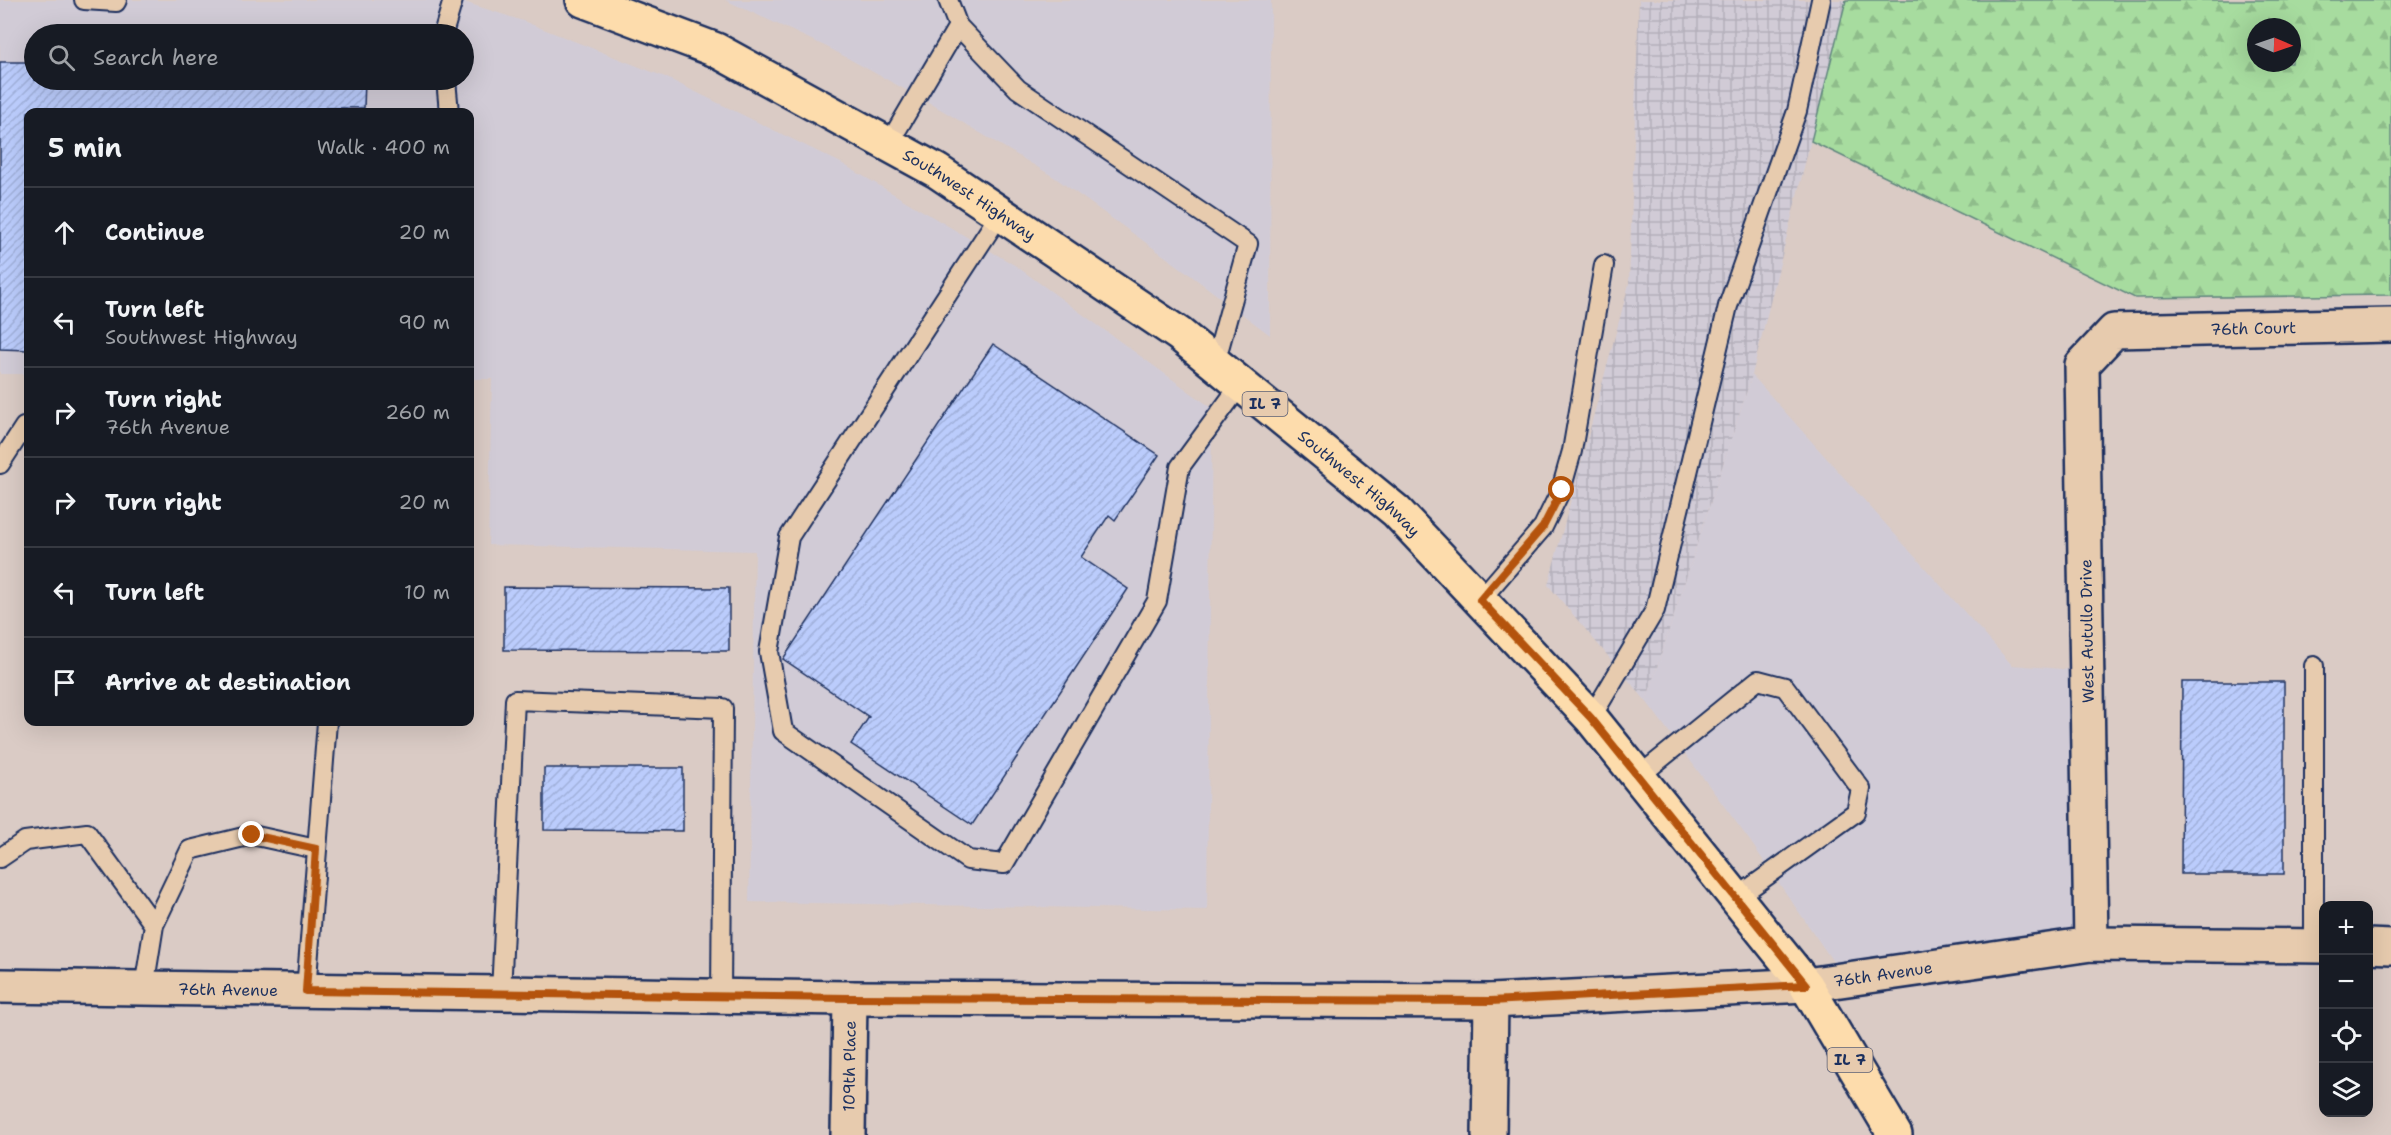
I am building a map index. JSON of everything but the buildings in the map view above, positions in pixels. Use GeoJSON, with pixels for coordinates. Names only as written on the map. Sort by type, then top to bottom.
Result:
{"type":"FeatureCollection","features":[{"type":"Feature","properties":{"kind":"main road","name":"Southwest Highway"},"geometry":{"type":"LineString","coordinates":[[583,0],[716,50],[936,171],[1179,334],[1396,511],[1591,718],[1806,985],[1895,1135]]}},
{"type":"Feature","properties":{"kind":"street","name":"76th Court"},"geometry":{"type":"LineString","coordinates":[[2114,331],[2391,325]]}},
{"type":"Feature","properties":{"kind":"street","name":"West Autullo Drive"},"geometry":{"type":"LineString","coordinates":[[2091,944],[2082,365],[2114,331]]}},
{"type":"Feature","properties":{"kind":"street","name":"76th Avenue"},"geometry":{"type":"LineString","coordinates":[[0,986],[722,997],[1491,1001],[1806,985],[2091,944],[2319,946]]}},
{"type":"Feature","properties":{"kind":"street"},"geometry":{"type":"LineString","coordinates":[[2373,946],[2391,946]]}},
{"type":"Feature","properties":{"kind":"street","name":"109th Place"},"geometry":{"type":"LineString","coordinates":[[849,1135],[850,998]]}},
{"type":"Feature","properties":{"kind":"street"},"geometry":{"type":"LineString","coordinates":[[1490,1135],[1491,1001]]}},
{"type":"Feature","properties":{"kind":"lane"},"geometry":{"type":"LineString","coordinates":[[84,0],[116,2],[117,0]]}},
{"type":"Feature","properties":{"kind":"lane"},"geometry":{"type":"LineString","coordinates":[[446,24],[453,0]]}},
{"type":"Feature","properties":{"kind":"lane"},"geometry":{"type":"LineString","coordinates":[[948,0],[958,26],[1018,89],[1248,244],[1215,363]]}},
{"type":"Feature","properties":{"kind":"lane"},"geometry":{"type":"LineString","coordinates":[[1591,718],[1655,610],[1728,306],[1797,111],[1821,0]]}},
{"type":"Feature","properties":{"kind":"lane"},"geometry":{"type":"LineString","coordinates":[[888,144],[958,26]]}},
{"type":"Feature","properties":{"kind":"lane"},"geometry":{"type":"LineString","coordinates":[[447,90],[449,108]]}},
{"type":"Feature","properties":{"kind":"lane"},"geometry":{"type":"LineString","coordinates":[[1000,214],[789,537],[769,652],[783,731],[968,860],[1004,864],[1157,601],[1180,467],[1241,384]]}},
{"type":"Feature","properties":{"kind":"lane"},"geometry":{"type":"LineString","coordinates":[[1480,600],[1543,527],[1562,490],[1572,451],[1604,265]]}},
{"type":"Feature","properties":{"kind":"lane"},"geometry":{"type":"LineString","coordinates":[[0,464],[24,427]]}},
{"type":"Feature","properties":{"kind":"lane"},"geometry":{"type":"LineString","coordinates":[[2314,666],[2319,946]]}},
{"type":"Feature","properties":{"kind":"lane"},"geometry":{"type":"LineString","coordinates":[[1638,777],[1758,680],[1785,687],[1861,789],[1856,812],[1736,898]]}},
{"type":"Feature","properties":{"kind":"lane"},"geometry":{"type":"LineString","coordinates":[[501,993],[515,700],[723,708],[722,997]]}},
{"type":"Feature","properties":{"kind":"lane"},"geometry":{"type":"LineString","coordinates":[[306,991],[327,726]]}},
{"type":"Feature","properties":{"kind":"lane"},"geometry":{"type":"LineString","coordinates":[[0,858],[25,841],[87,833],[154,925]]}},
{"type":"Feature","properties":{"kind":"lane"},"geometry":{"type":"LineString","coordinates":[[144,988],[154,925],[190,850],[252,835],[316,849]]}},
{"type":"Feature","properties":{"kind":"shaded area"},"geometry":{"type":"Polygon","coordinates":[[[0,0],[458,0],[523,21],[665,77],[841,163],[1016,266],[1212,408],[1207,910],[749,902],[755,551],[488,545],[492,379],[474,379],[474,108],[24,108],[24,374],[0,374],[0,0]]]}},
{"type":"Feature","properties":{"kind":"shaded area"},"geometry":{"type":"Polygon","coordinates":[[[725,0],[1271,0],[1270,335],[1054,177],[930,103],[829,48],[725,0]]]}},
{"type":"Feature","properties":{"kind":"shaded area"},"geometry":{"type":"Polygon","coordinates":[[[1639,0],[1846,0],[1752,375],[1646,701],[1548,585],[1629,284],[1639,0]]]}},
{"type":"Feature","properties":{"kind":"shaded area"},"geometry":{"type":"Polygon","coordinates":[[[1752,375],[2012,665],[2087,671],[2091,944],[1845,979],[1750,841],[1646,701],[1752,375]]]}},
{"type":"Feature","properties":{"kind":"green space"},"geometry":{"type":"Polygon","coordinates":[[[1846,0],[2391,0],[2391,295],[2135,298],[1811,141],[1846,0]]]}},
{"type":"Feature","properties":{"kind":"route"},"geometry":{"type":"LineString","coordinates":[[252,835],[316,849],[306,991],[850,998],[1491,1001],[1806,985],[1591,718],[1480,600],[1543,527],[1562,490]]}}]}
